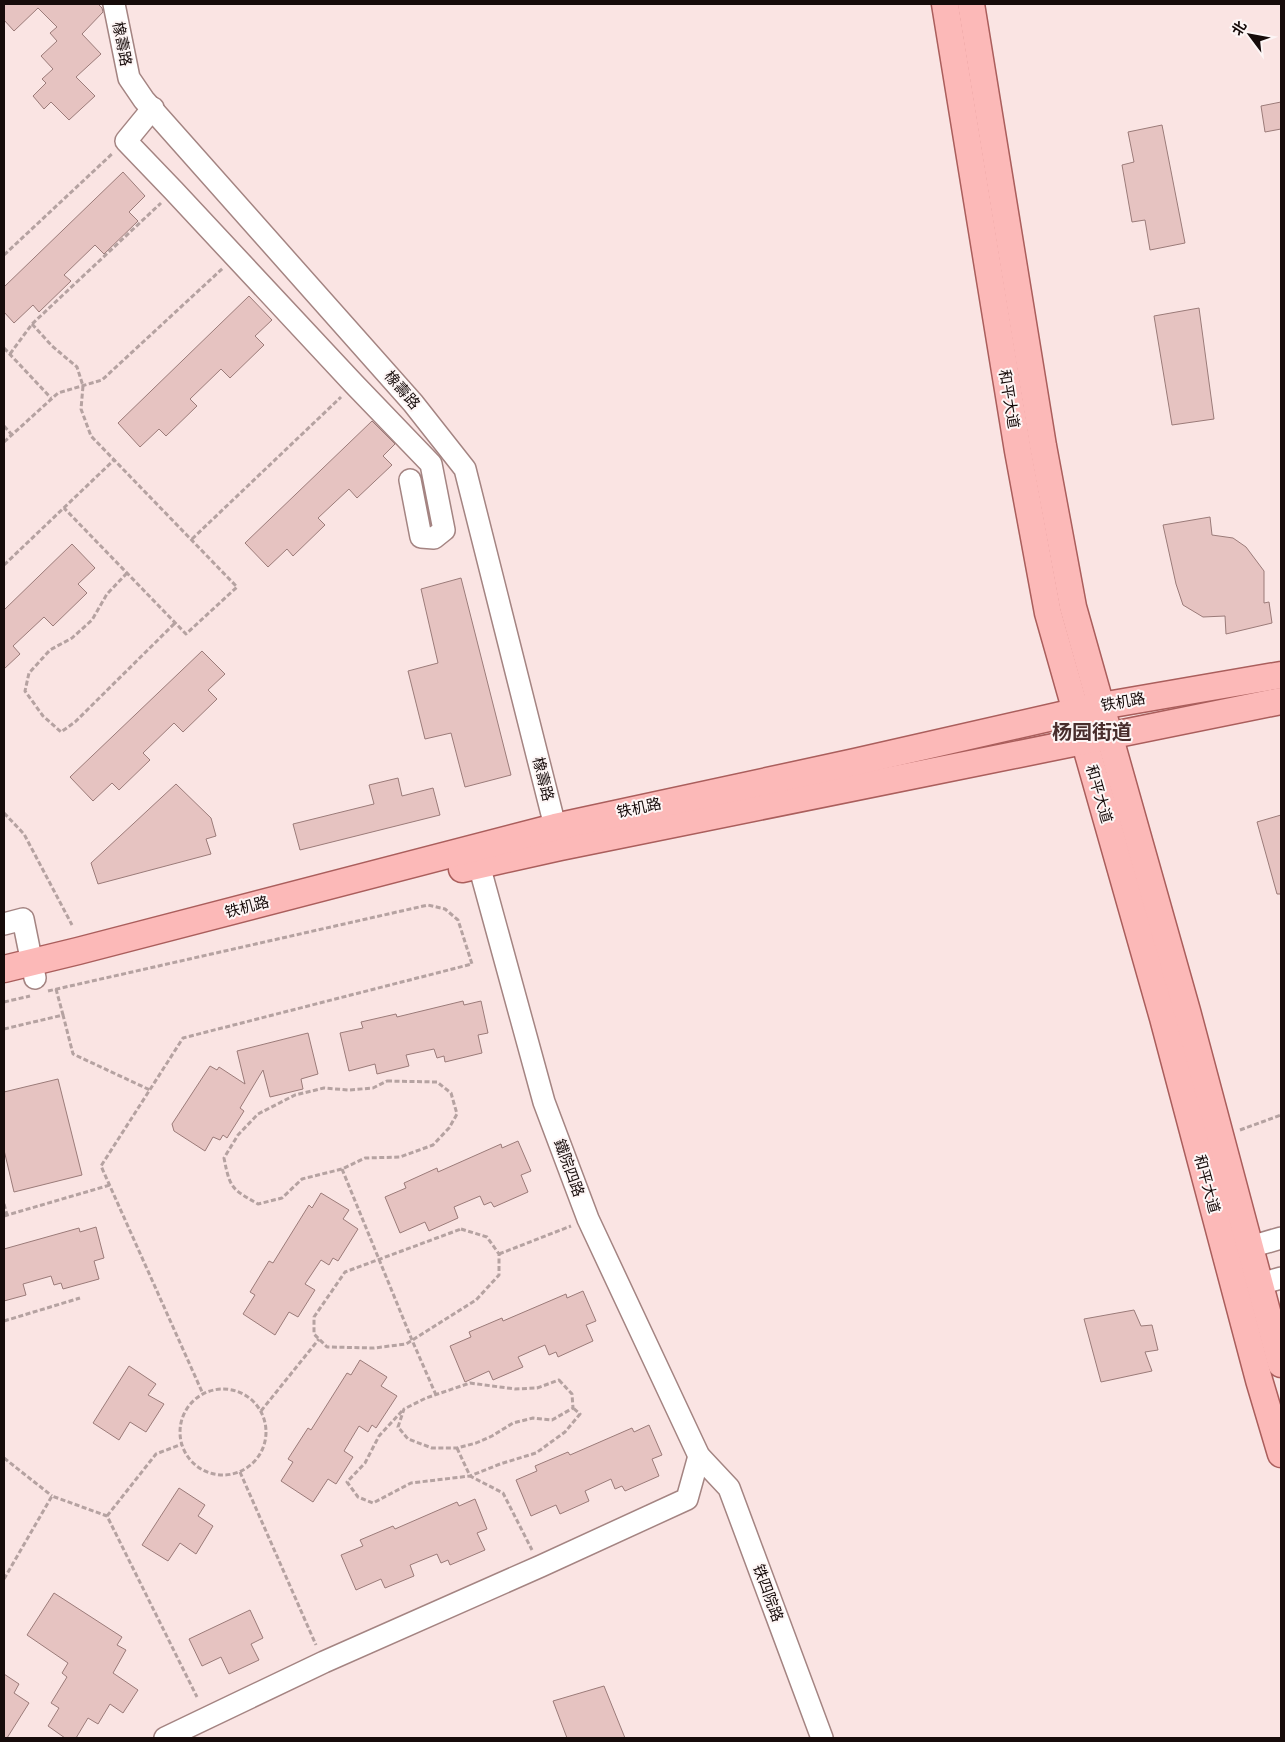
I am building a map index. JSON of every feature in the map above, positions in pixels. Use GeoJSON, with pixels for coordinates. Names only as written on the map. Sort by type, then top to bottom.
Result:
{"type":"FeatureCollection","features":[{"type":"Feature","properties":{"kind":"main road","name":"和平大道"},"geometry":{"type":"LineString","coordinates":[[945,4],[1016,441],[1048,612],[1163,1018],[1259,1380],[1281,1454]]}},
{"type":"Feature","properties":{"kind":"main road","name":"和平大道"},"geometry":{"type":"LineString","coordinates":[[971,4],[1043,446],[1073,606],[1188,1011],[1250,1247],[1271,1281],[1281,1364]]}},
{"type":"Feature","properties":{"kind":"main road","name":"铁机路"},"geometry":{"type":"LineString","coordinates":[[4,986],[42,982],[558,837],[855,762],[1076,711],[1281,675]]}},
{"type":"Feature","properties":{"kind":"main road","name":"铁机路"},"geometry":{"type":"LineString","coordinates":[[4,969],[42,982],[91,966],[479,865],[558,837],[1084,740],[1281,701]]}},
{"type":"Feature","properties":{"kind":"street","name":"橡壽路"},"geometry":{"type":"LineString","coordinates":[[114,4],[129,78],[144,100],[413,402],[465,469],[558,837]]}},
{"type":"Feature","properties":{"kind":"street"},"geometry":{"type":"LineString","coordinates":[[153,108],[126,141],[430,464],[444,530],[434,538],[421,537],[410,480]]}},
{"type":"Feature","properties":{"kind":"street","name":"鐵院四路"},"geometry":{"type":"LineString","coordinates":[[479,865],[544,1102],[588,1219],[699,1456]]}},
{"type":"Feature","properties":{"kind":"street"},"geometry":{"type":"LineString","coordinates":[[4,924],[24,920],[42,982]]}},
{"type":"Feature","properties":{"kind":"street"},"geometry":{"type":"LineString","coordinates":[[1250,1247],[1281,1238]]}},
{"type":"Feature","properties":{"kind":"street"},"geometry":{"type":"LineString","coordinates":[[165,1738],[324,1662],[687,1499],[699,1456]]}},
{"type":"Feature","properties":{"kind":"street","name":"铁四院路"},"geometry":{"type":"LineString","coordinates":[[699,1456],[729,1488],[822,1738]]}},
{"type":"Feature","properties":{"kind":"path"},"geometry":{"type":"LineString","coordinates":[[4,255],[126,141]]}},
{"type":"Feature","properties":{"kind":"path"},"geometry":{"type":"LineString","coordinates":[[10,354],[32,324],[174,191]]}},
{"type":"Feature","properties":{"kind":"path"},"geometry":{"type":"LineString","coordinates":[[4,442],[58,392],[102,380],[235,256]]}},
{"type":"Feature","properties":{"kind":"path"},"geometry":{"type":"LineString","coordinates":[[32,324],[52,346],[77,368],[83,386],[82,409],[91,436],[237,587],[186,634],[64,508]]}},
{"type":"Feature","properties":{"kind":"path"},"geometry":{"type":"LineString","coordinates":[[4,348],[51,398]]}},
{"type":"Feature","properties":{"kind":"path"},"geometry":{"type":"LineString","coordinates":[[192,539],[354,384]]}},
{"type":"Feature","properties":{"kind":"path"},"geometry":{"type":"LineString","coordinates":[[4,426],[12,435]]}},
{"type":"Feature","properties":{"kind":"path"},"geometry":{"type":"LineString","coordinates":[[4,565],[115,459]]}},
{"type":"Feature","properties":{"kind":"path"},"geometry":{"type":"LineString","coordinates":[[127,573],[107,594],[92,620],[72,638],[50,650],[29,673],[26,691],[43,716],[61,732],[75,722],[176,623]]}},
{"type":"Feature","properties":{"kind":"path"},"geometry":{"type":"LineString","coordinates":[[4,813],[24,834],[72,924]]}},
{"type":"Feature","properties":{"kind":"path"},"geometry":{"type":"LineString","coordinates":[[4,1002],[42,982],[428,905],[445,909],[458,920],[472,964],[183,1038],[102,1166],[203,1394]]}},
{"type":"Feature","properties":{"kind":"path"},"geometry":{"type":"LineString","coordinates":[[42,982],[63,1015],[73,1054],[150,1090]]}},
{"type":"Feature","properties":{"kind":"path"},"geometry":{"type":"LineString","coordinates":[[4,1029],[63,1015]]}},
{"type":"Feature","properties":{"kind":"path"},"geometry":{"type":"LineString","coordinates":[[387,1081],[437,1082],[451,1093],[457,1114],[449,1128],[433,1145],[400,1156],[365,1158],[342,1169],[302,1179],[282,1198],[258,1204],[235,1190],[227,1174],[224,1158],[238,1135],[258,1114],[295,1095],[324,1088],[349,1090],[373,1088],[387,1081]]}},
{"type":"Feature","properties":{"kind":"path"},"geometry":{"type":"LineString","coordinates":[[1221,1136],[1281,1115]]}},
{"type":"Feature","properties":{"kind":"path"},"geometry":{"type":"LineString","coordinates":[[342,1169],[436,1394]]}},
{"type":"Feature","properties":{"kind":"path"},"geometry":{"type":"LineString","coordinates":[[4,1204],[5,1216],[110,1185]]}},
{"type":"Feature","properties":{"kind":"path"},"geometry":{"type":"LineString","coordinates":[[499,1254],[588,1219]]}},
{"type":"Feature","properties":{"kind":"path"},"geometry":{"type":"LineString","coordinates":[[461,1229],[487,1237],[499,1254],[499,1274],[476,1300],[406,1344],[374,1348],[327,1347],[314,1334],[314,1317],[345,1272],[380,1259],[461,1229]]}},
{"type":"Feature","properties":{"kind":"path"},"geometry":{"type":"LineString","coordinates":[[4,1321],[80,1298]]}},
{"type":"Feature","properties":{"kind":"path"},"geometry":{"type":"LineString","coordinates":[[261,1411],[319,1339]]}},
{"type":"Feature","properties":{"kind":"path"},"geometry":{"type":"LineString","coordinates":[[560,1380],[572,1394],[573,1408],[580,1414],[565,1432],[536,1453],[470,1476],[411,1483],[373,1503],[358,1497],[347,1482],[365,1463],[379,1436],[404,1409],[436,1394],[470,1383],[515,1389],[537,1388],[560,1380]]}},
{"type":"Feature","properties":{"kind":"path"},"geometry":{"type":"LineString","coordinates":[[229,1389],[241,1393],[252,1400],[261,1411],[266,1437],[262,1450],[255,1461],[240,1472],[218,1475],[205,1472],[193,1464],[185,1453],[180,1427],[184,1413],[192,1402],[203,1394],[215,1390],[229,1389]]}},
{"type":"Feature","properties":{"kind":"path"},"geometry":{"type":"LineString","coordinates":[[404,1409],[398,1426],[408,1439],[432,1448],[457,1448],[492,1436],[513,1423],[533,1418],[552,1420],[573,1408]]}},
{"type":"Feature","properties":{"kind":"path"},"geometry":{"type":"LineString","coordinates":[[107,1516],[156,1454],[182,1444]]}},
{"type":"Feature","properties":{"kind":"path"},"geometry":{"type":"LineString","coordinates":[[457,1448],[470,1476],[503,1493],[541,1566]]}},
{"type":"Feature","properties":{"kind":"path"},"geometry":{"type":"LineString","coordinates":[[4,1458],[52,1496],[107,1516],[197,1697]]}},
{"type":"Feature","properties":{"kind":"path"},"geometry":{"type":"LineString","coordinates":[[240,1472],[324,1662]]}},
{"type":"Feature","properties":{"kind":"path"},"geometry":{"type":"LineString","coordinates":[[4,1579],[52,1496]]}},
{"type":"Feature","properties":{"kind":"building"},"geometry":{"type":"Polygon","coordinates":[[[4,4],[98,4],[102,8],[103,12],[82,34],[101,54],[76,77],[95,96],[69,120],[51,102],[44,109],[33,96],[46,83],[42,79],[53,69],[41,56],[57,41],[50,33],[57,27],[38,8],[14,31],[4,20],[4,4]]]}},
{"type":"Feature","properties":{"kind":"building"},"geometry":{"type":"Polygon","coordinates":[[[1281,102],[1281,129],[1265,132],[1261,106],[1281,102]]]}},
{"type":"Feature","properties":{"kind":"building"},"geometry":{"type":"Polygon","coordinates":[[[1162,125],[1185,243],[1150,250],[1145,220],[1132,222],[1122,165],[1134,162],[1128,132],[1162,125]]]}},
{"type":"Feature","properties":{"kind":"building"},"geometry":{"type":"Polygon","coordinates":[[[123,172],[145,196],[129,212],[138,221],[104,254],[95,245],[64,275],[71,281],[39,312],[33,305],[14,323],[4,312],[4,287],[123,172]]]}},
{"type":"Feature","properties":{"kind":"building"},"geometry":{"type":"Polygon","coordinates":[[[249,296],[272,320],[255,336],[264,345],[230,378],[221,369],[190,399],[197,406],[166,436],[159,429],[140,447],[118,423],[249,296]]]}},
{"type":"Feature","properties":{"kind":"building"},"geometry":{"type":"Polygon","coordinates":[[[1199,308],[1214,419],[1172,425],[1154,316],[1199,308]]]}},
{"type":"Feature","properties":{"kind":"building"},"geometry":{"type":"Polygon","coordinates":[[[372,421],[395,444],[383,456],[392,465],[357,498],[349,489],[318,518],[325,525],[293,556],[287,549],[268,567],[245,543],[372,421]]]}},
{"type":"Feature","properties":{"kind":"building"},"geometry":{"type":"Polygon","coordinates":[[[1210,517],[1212,535],[1233,538],[1246,547],[1264,571],[1264,603],[1269,602],[1272,623],[1226,634],[1225,616],[1203,617],[1183,605],[1176,584],[1163,525],[1210,517]]]}},
{"type":"Feature","properties":{"kind":"building"},"geometry":{"type":"Polygon","coordinates":[[[72,544],[95,568],[78,584],[87,593],[53,626],[44,617],[13,646],[20,654],[4,669],[4,610],[72,544]]]}},
{"type":"Feature","properties":{"kind":"building"},"geometry":{"type":"Polygon","coordinates":[[[461,578],[511,775],[465,787],[451,733],[425,739],[408,671],[438,663],[421,589],[461,578]]]}},
{"type":"Feature","properties":{"kind":"building"},"geometry":{"type":"Polygon","coordinates":[[[202,651],[225,674],[208,690],[217,699],[183,732],[174,723],[143,753],[150,760],[119,790],[112,783],[93,801],[70,777],[202,651]]]}},
{"type":"Feature","properties":{"kind":"building"},"geometry":{"type":"Polygon","coordinates":[[[398,778],[402,796],[433,788],[440,815],[300,850],[293,824],[374,804],[369,785],[398,778]]]}},
{"type":"Feature","properties":{"kind":"building"},"geometry":{"type":"Polygon","coordinates":[[[176,784],[211,818],[216,836],[206,839],[211,854],[98,884],[91,863],[176,784]]]}},
{"type":"Feature","properties":{"kind":"building"},"geometry":{"type":"Polygon","coordinates":[[[1281,815],[1281,894],[1277,894],[1257,822],[1281,815]]]}},
{"type":"Feature","properties":{"kind":"building"},"geometry":{"type":"Polygon","coordinates":[[[463,1001],[464,1005],[481,1001],[488,1033],[478,1035],[482,1053],[445,1062],[444,1056],[437,1058],[434,1049],[406,1055],[409,1066],[377,1074],[375,1064],[349,1071],[340,1033],[363,1028],[361,1022],[396,1014],[397,1017],[463,1001]]]}},
{"type":"Feature","properties":{"kind":"building"},"geometry":{"type":"Polygon","coordinates":[[[308,1033],[318,1074],[301,1079],[303,1089],[270,1097],[263,1070],[240,1108],[244,1111],[227,1138],[223,1135],[220,1140],[213,1137],[205,1151],[174,1131],[172,1124],[210,1066],[217,1070],[219,1067],[245,1084],[237,1051],[308,1033]]]}},
{"type":"Feature","properties":{"kind":"building"},"geometry":{"type":"Polygon","coordinates":[[[58,1079],[82,1175],[14,1192],[4,1150],[4,1092],[58,1079]]]}},
{"type":"Feature","properties":{"kind":"building"},"geometry":{"type":"Polygon","coordinates":[[[518,1141],[531,1171],[521,1175],[528,1192],[494,1207],[491,1202],[484,1205],[480,1196],[454,1207],[458,1218],[429,1231],[425,1222],[400,1233],[385,1197],[406,1188],[404,1183],[437,1168],[438,1172],[501,1144],[502,1148],[518,1141]]]}},
{"type":"Feature","properties":{"kind":"building"},"geometry":{"type":"Polygon","coordinates":[[[321,1193],[349,1210],[343,1219],[358,1229],[338,1261],[333,1258],[329,1265],[321,1260],[305,1284],[315,1290],[298,1317],[289,1312],[275,1335],[243,1314],[255,1295],[250,1292],[269,1261],[273,1263],[309,1205],[312,1208],[321,1193]]]}},
{"type":"Feature","properties":{"kind":"building"},"geometry":{"type":"Polygon","coordinates":[[[96,1227],[104,1258],[94,1261],[99,1279],[63,1289],[61,1283],[54,1285],[51,1276],[23,1284],[26,1295],[4,1301],[4,1249],[79,1228],[80,1232],[96,1227]]]}},
{"type":"Feature","properties":{"kind":"building"},"geometry":{"type":"Polygon","coordinates":[[[583,1291],[596,1321],[586,1325],[593,1341],[558,1357],[556,1352],[549,1355],[545,1345],[518,1357],[523,1367],[493,1380],[489,1371],[465,1382],[450,1346],[471,1337],[469,1332],[502,1318],[503,1321],[566,1294],[567,1298],[583,1291]]]}},
{"type":"Feature","properties":{"kind":"building"},"geometry":{"type":"Polygon","coordinates":[[[1134,1310],[1141,1326],[1152,1325],[1158,1350],[1145,1352],[1152,1371],[1101,1382],[1084,1319],[1134,1310]]]}},
{"type":"Feature","properties":{"kind":"building"},"geometry":{"type":"Polygon","coordinates":[[[360,1360],[387,1377],[381,1386],[397,1396],[376,1428],[372,1425],[368,1432],[359,1426],[344,1451],[353,1457],[336,1484],[328,1479],[313,1502],[281,1481],[293,1462],[288,1459],[308,1428],[311,1430],[347,1373],[351,1375],[360,1360]]]}},
{"type":"Feature","properties":{"kind":"building"},"geometry":{"type":"Polygon","coordinates":[[[129,1366],[156,1384],[148,1395],[164,1404],[146,1432],[130,1422],[119,1440],[93,1423],[129,1366]]]}},
{"type":"Feature","properties":{"kind":"building"},"geometry":{"type":"Polygon","coordinates":[[[649,1425],[662,1455],[652,1459],[659,1476],[625,1491],[622,1486],[615,1489],[611,1479],[585,1491],[589,1501],[560,1514],[556,1505],[531,1516],[516,1480],[537,1471],[535,1466],[568,1452],[570,1455],[632,1428],[634,1432],[649,1425]]]}},
{"type":"Feature","properties":{"kind":"building"},"geometry":{"type":"Polygon","coordinates":[[[179,1488],[205,1505],[198,1516],[213,1526],[196,1554],[180,1543],[168,1561],[142,1545],[179,1488]]]}},
{"type":"Feature","properties":{"kind":"building"},"geometry":{"type":"Polygon","coordinates":[[[475,1499],[487,1529],[477,1533],[485,1550],[450,1565],[448,1560],[441,1563],[437,1554],[410,1565],[414,1576],[385,1588],[381,1579],[356,1590],[341,1555],[363,1546],[360,1540],[393,1526],[395,1529],[457,1502],[459,1506],[475,1499]]]}},
{"type":"Feature","properties":{"kind":"building"},"geometry":{"type":"Polygon","coordinates":[[[54,1593],[122,1637],[117,1645],[126,1650],[113,1673],[138,1690],[123,1713],[110,1704],[98,1724],[88,1718],[76,1738],[65,1738],[48,1726],[59,1708],[51,1703],[67,1677],[62,1673],[68,1663],[27,1635],[54,1593]]]}},
{"type":"Feature","properties":{"kind":"building"},"geometry":{"type":"Polygon","coordinates":[[[250,1610],[263,1638],[251,1644],[259,1660],[229,1674],[221,1657],[202,1666],[189,1639],[250,1610]]]}},
{"type":"Feature","properties":{"kind":"building"},"geometry":{"type":"Polygon","coordinates":[[[4,1674],[19,1684],[14,1693],[29,1703],[7,1738],[4,1738],[4,1674]]]}},
{"type":"Feature","properties":{"kind":"building"},"geometry":{"type":"Polygon","coordinates":[[[604,1686],[625,1738],[567,1738],[553,1701],[604,1686]]]}},
{"type":"Feature","properties":{"kind":"district","name":"杨园街道"},"geometry":{"type":"Point","coordinates":[1092,732]}}]}
